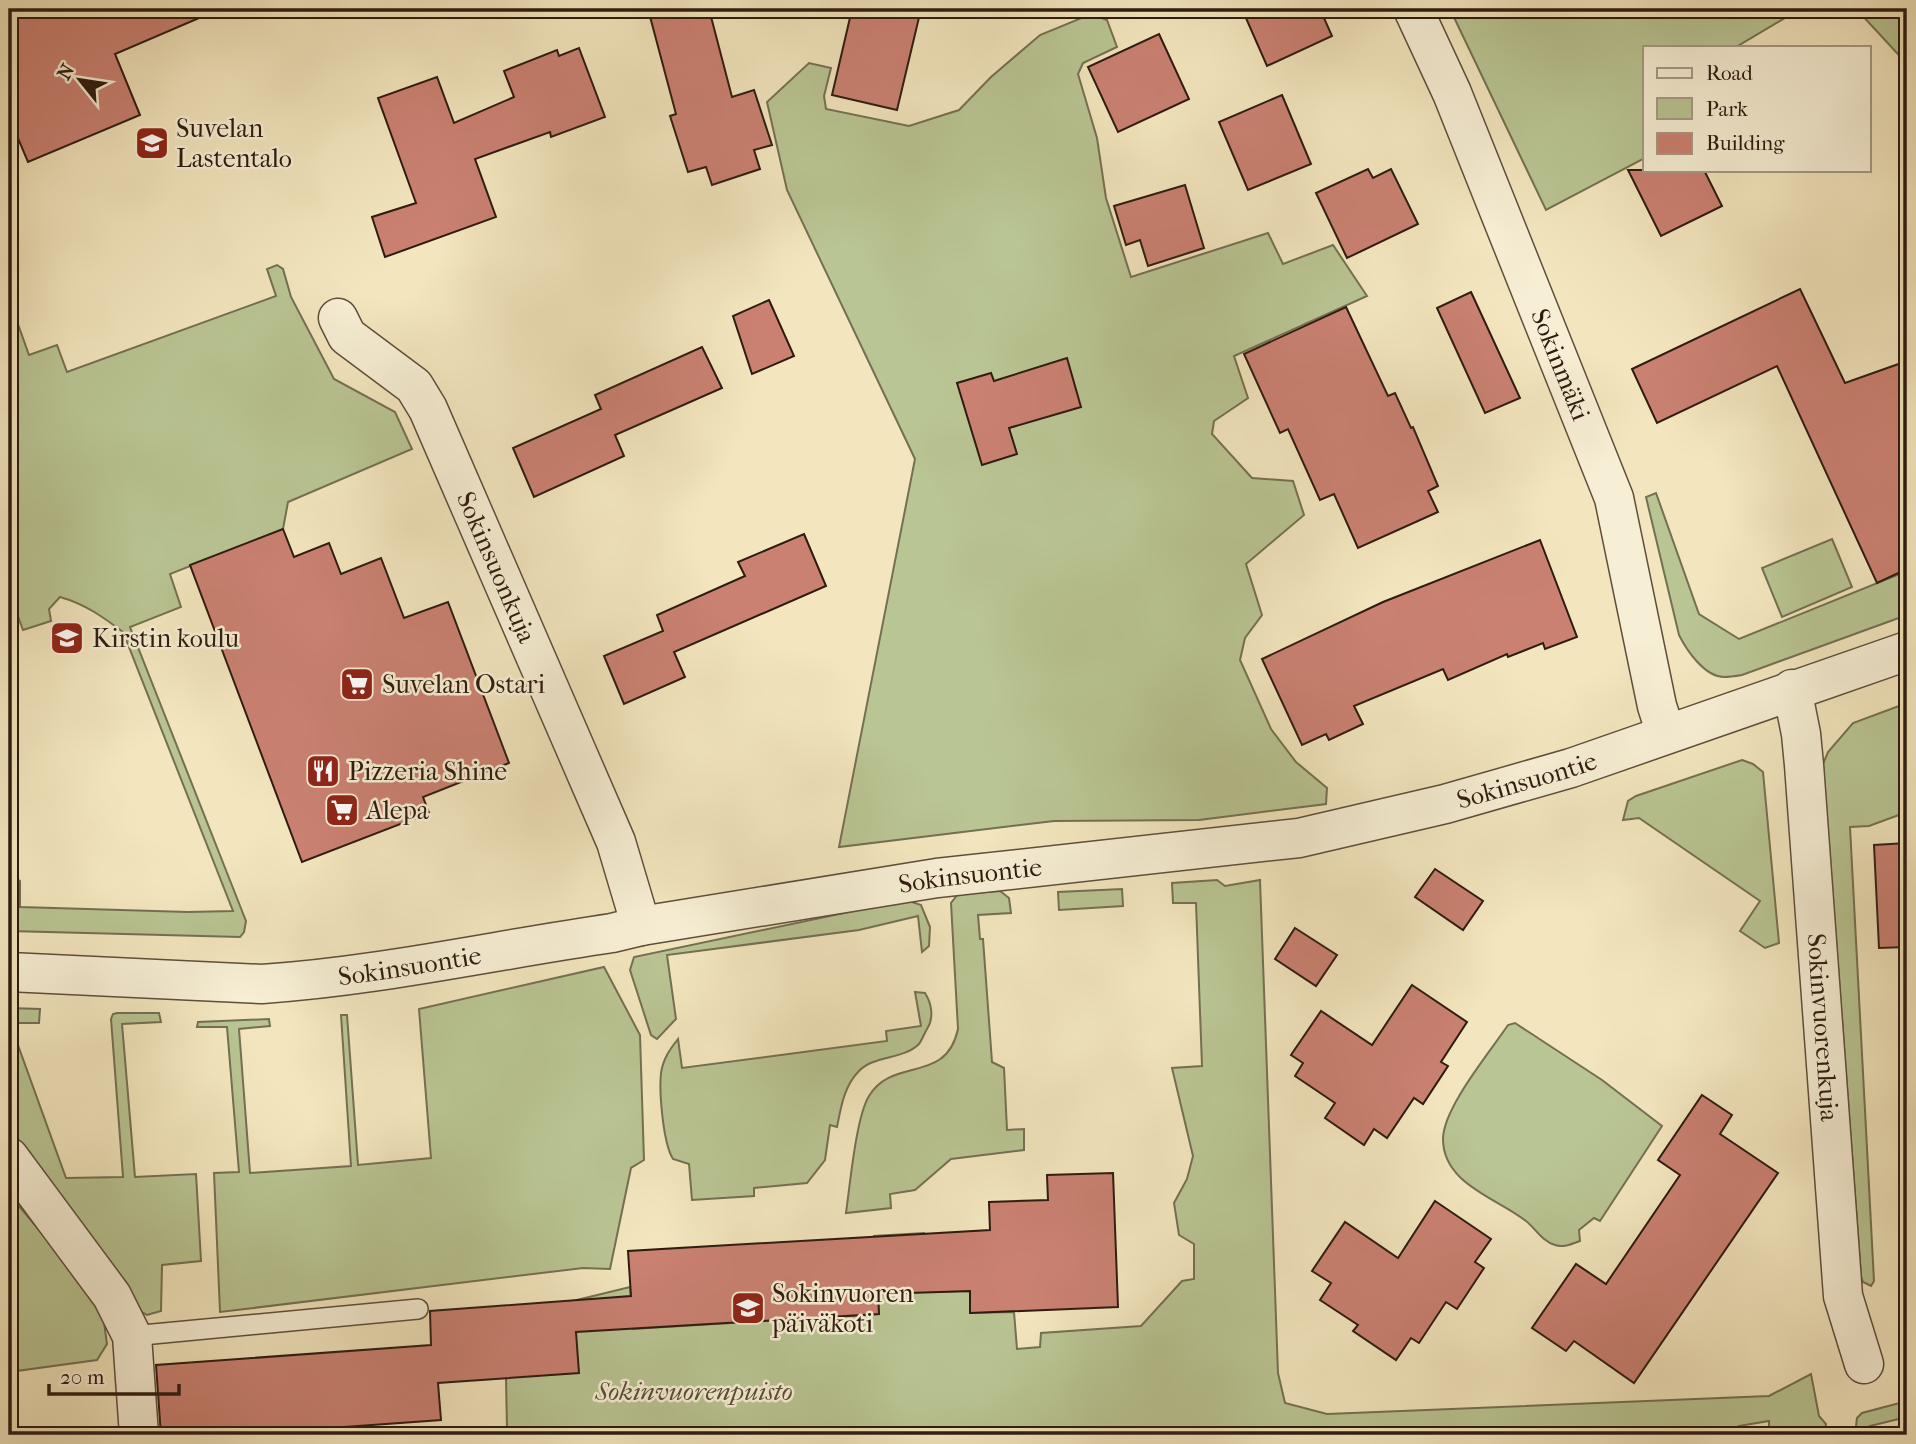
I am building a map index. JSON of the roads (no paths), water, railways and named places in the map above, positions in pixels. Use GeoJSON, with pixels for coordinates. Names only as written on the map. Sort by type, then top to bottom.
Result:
{"type":"FeatureCollection","features":[{"type":"Feature","properties":{"kind":"street","name":"Sokinmäki"},"geometry":{"type":"LineString","coordinates":[[1413,9],[1452,93],[1614,498],[1657,706],[1666,734]]}},
{"type":"Feature","properties":{"kind":"street","name":"Sokinsuonkuja"},"geometry":{"type":"LineString","coordinates":[[338,318],[347,336],[414,386],[428,409],[616,842],[641,926]]}},
{"type":"Feature","properties":{"kind":"street","name":"Sokinsuontie"},"geometry":{"type":"LineString","coordinates":[[9,972],[262,984],[292,982],[378,972],[937,878],[1298,838],[1446,804],[1571,768],[1907,651]]}},
{"type":"Feature","properties":{"kind":"street","name":"Sokinvuorenkuja"},"geometry":{"type":"LineString","coordinates":[[1792,689],[1803,755],[1843,1296],[1864,1364]]}},
{"type":"Feature","properties":{"kind":"street"},"geometry":{"type":"LineString","coordinates":[[9,1157],[112,1296],[132,1336],[139,1435]]}},
{"type":"Feature","properties":{"kind":"lane"},"geometry":{"type":"LineString","coordinates":[[132,1336],[418,1309]]}},
{"type":"Feature","properties":{"kind":"place","name":"Suvelan Lastentalo"},"geometry":{"type":"Point","coordinates":[152,143]}},
{"type":"Feature","properties":{"kind":"place","name":"Kirstin koulu"},"geometry":{"type":"Point","coordinates":[67,638]}},
{"type":"Feature","properties":{"kind":"place","name":"Suvelan Ostari"},"geometry":{"type":"Point","coordinates":[357,684]}},
{"type":"Feature","properties":{"kind":"place","name":"Pizzeria Shine"},"geometry":{"type":"Point","coordinates":[323,771]}},
{"type":"Feature","properties":{"kind":"place","name":"Alepa"},"geometry":{"type":"Point","coordinates":[342,810]}},
{"type":"Feature","properties":{"kind":"place","name":"Sokinvuoren päiväkoti"},"geometry":{"type":"Point","coordinates":[748,1308]}},
{"type":"Feature","properties":{"kind":"park label","name":"Sokinvuorenpuisto"},"geometry":{"type":"Point","coordinates":[694,1391]}}]}
